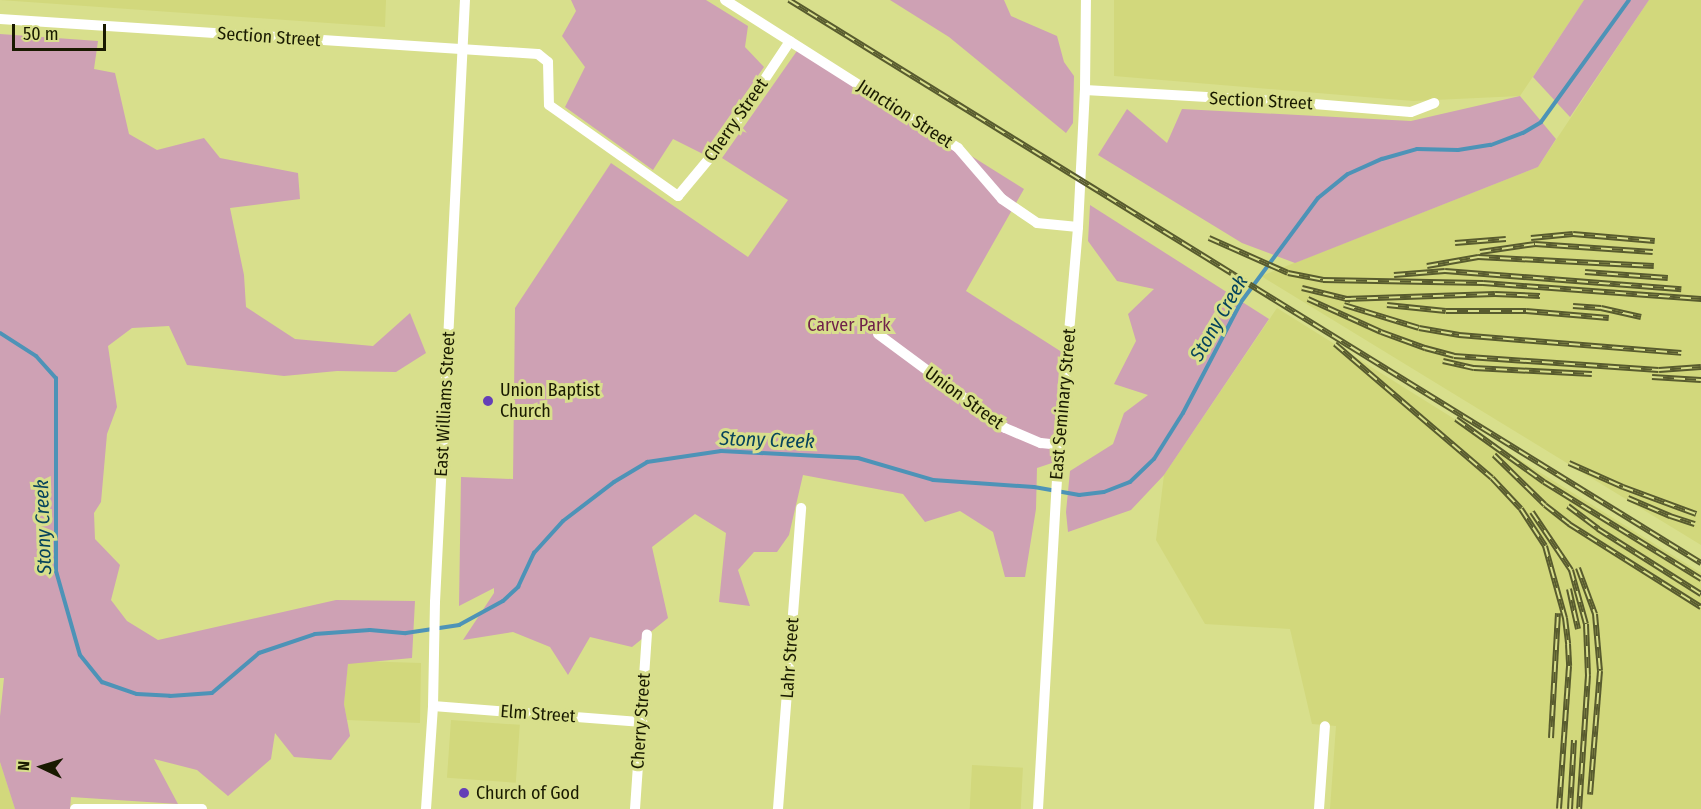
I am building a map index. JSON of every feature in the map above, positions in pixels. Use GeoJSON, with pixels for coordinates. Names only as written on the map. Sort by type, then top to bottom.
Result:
{"type":"FeatureCollection","features":[{"type":"Feature","properties":{"kind":"street","name":"East Williams Street"},"geometry":{"type":"LineString","coordinates":[[426,809],[434,706],[435,602],[465,0]]}},
{"type":"Feature","properties":{"kind":"street","name":"Junction Street"},"geometry":{"type":"LineString","coordinates":[[725,0],[958,148],[1002,199],[1037,223],[1078,227]]}},
{"type":"Feature","properties":{"kind":"street","name":"East Seminary Street"},"geometry":{"type":"LineString","coordinates":[[1038,809],[1055,499],[1078,227],[1085,90],[1086,0]]}},
{"type":"Feature","properties":{"kind":"street","name":"Section Street"},"geometry":{"type":"LineString","coordinates":[[0,19],[538,54]]}},
{"type":"Feature","properties":{"kind":"street","name":"Cherry Street"},"geometry":{"type":"LineString","coordinates":[[538,54],[548,62],[549,105],[678,196],[723,142],[790,41]]}},
{"type":"Feature","properties":{"kind":"street","name":"Section Street"},"geometry":{"type":"LineString","coordinates":[[1085,90],[1278,101],[1412,112],[1434,103]]}},
{"type":"Feature","properties":{"kind":"street","name":"Union Street"},"geometry":{"type":"LineString","coordinates":[[878,334],[1005,428],[1041,443],[1059,445]]}},
{"type":"Feature","properties":{"kind":"street","name":"Lahr Street"},"geometry":{"type":"LineString","coordinates":[[778,809],[801,508]]}},
{"type":"Feature","properties":{"kind":"street","name":"Cherry Street"},"geometry":{"type":"LineString","coordinates":[[635,809],[647,634]]}},
{"type":"Feature","properties":{"kind":"street","name":"Elm Street"},"geometry":{"type":"LineString","coordinates":[[434,706],[642,722]]}},
{"type":"Feature","properties":{"kind":"street"},"geometry":{"type":"LineString","coordinates":[[1319,809],[1325,726]]}},
{"type":"Feature","properties":{"kind":"street"},"geometry":{"type":"LineString","coordinates":[[75,809],[202,809]]}},
{"type":"Feature","properties":{"kind":"shaded area"},"geometry":{"type":"Polygon","coordinates":[[[0,0],[386,0],[385,27],[0,0]]]}},
{"type":"Feature","properties":{"kind":"shaded area"},"geometry":{"type":"Polygon","coordinates":[[[1114,0],[1584,0],[1520,96],[1413,101],[1114,76],[1114,0]]]}},
{"type":"Feature","properties":{"kind":"shaded area"},"geometry":{"type":"Polygon","coordinates":[[[1649,0],[1701,0],[1701,545],[1261,276],[1538,167],[1649,0]]]}},
{"type":"Feature","properties":{"kind":"shaded area"},"geometry":{"type":"Polygon","coordinates":[[[1277,308],[1701,573],[1701,809],[1330,809],[1336,726],[1312,724],[1290,629],[1205,624],[1156,540],[1164,475],[1277,308]]]}},
{"type":"Feature","properties":{"kind":"shaded area"},"geometry":{"type":"Polygon","coordinates":[[[356,661],[421,663],[420,723],[347,720],[344,704],[348,664],[356,661]]]}},
{"type":"Feature","properties":{"kind":"shaded area"},"geometry":{"type":"Polygon","coordinates":[[[451,720],[520,725],[516,783],[447,778],[451,720]]]}},
{"type":"Feature","properties":{"kind":"shaded area"},"geometry":{"type":"Polygon","coordinates":[[[0,762],[15,809],[0,809],[0,762]]]}},
{"type":"Feature","properties":{"kind":"shaded area"},"geometry":{"type":"Polygon","coordinates":[[[972,765],[1023,768],[1021,809],[970,809],[972,765]]]}},
{"type":"Feature","properties":{"kind":"green space"},"geometry":{"type":"Polygon","coordinates":[[[571,0],[706,0],[748,26],[745,47],[764,67],[703,154],[673,139],[653,170],[565,107],[585,67],[562,36],[576,11],[571,0]]]}},
{"type":"Feature","properties":{"kind":"green space"},"geometry":{"type":"Polygon","coordinates":[[[890,0],[1004,0],[1011,16],[1057,36],[1064,62],[1074,76],[1073,123],[1066,133],[949,37],[890,0]]]}},
{"type":"Feature","properties":{"kind":"green space"},"geometry":{"type":"Polygon","coordinates":[[[1584,0],[1649,0],[1570,117],[1533,77],[1584,0]]]}},
{"type":"Feature","properties":{"kind":"green space"},"geometry":{"type":"Polygon","coordinates":[[[0,34],[98,41],[94,69],[115,73],[129,134],[157,150],[204,138],[220,158],[298,173],[300,199],[230,208],[244,275],[246,307],[295,339],[373,346],[410,313],[426,353],[396,372],[337,371],[284,376],[187,365],[169,326],[132,328],[108,346],[117,407],[107,434],[101,502],[94,513],[95,539],[120,565],[111,600],[127,621],[158,640],[336,600],[415,601],[412,658],[348,664],[344,704],[350,736],[331,760],[294,757],[275,733],[271,759],[228,796],[197,770],[154,759],[178,804],[71,797],[70,809],[15,809],[0,762],[0,716],[4,678],[0,678],[0,34]]]}},
{"type":"Feature","properties":{"kind":"green space","name":"Carver Park"},"geometry":{"type":"Polygon","coordinates":[[[799,48],[1024,189],[966,291],[1068,356],[1058,461],[1037,468],[1036,509],[1025,577],[1005,577],[993,532],[960,511],[925,522],[903,494],[803,475],[789,535],[777,552],[754,552],[738,570],[750,606],[719,602],[726,533],[695,514],[652,547],[668,618],[632,647],[590,637],[568,675],[550,647],[513,632],[463,640],[494,593],[494,588],[459,606],[461,477],[513,479],[515,308],[611,163],[748,257],[788,200],[722,158],[799,48]]]}},
{"type":"Feature","properties":{"kind":"green space"},"geometry":{"type":"Polygon","coordinates":[[[1520,96],[1556,139],[1538,167],[1295,263],[1242,243],[1098,155],[1127,109],[1167,143],[1182,109],[1411,121],[1520,96]]]}},
{"type":"Feature","properties":{"kind":"green space"},"geometry":{"type":"Polygon","coordinates":[[[1090,205],[1269,319],[1164,475],[1131,510],[1068,532],[1066,512],[1070,471],[1113,444],[1124,413],[1148,395],[1114,384],[1136,341],[1128,314],[1154,289],[1117,281],[1088,241],[1090,205]]]}},
{"type":"Feature","properties":{"kind":"waterway","name":"Stony Creek"},"geometry":{"type":"LineString","coordinates":[[0,333],[36,356],[56,378],[56,571],[80,655],[102,682],[137,694],[170,696],[212,693],[259,653],[315,634],[370,630],[406,633],[459,625],[503,601],[518,587],[534,553],[563,521],[614,482],[647,462],[721,451],[858,458],[933,480],[1034,487],[1079,495],[1104,492],[1130,482],[1154,459],[1183,413],[1241,302],[1318,198],[1348,174],[1382,159],[1417,149],[1458,150],[1491,145],[1523,133],[1541,122],[1629,0]]}},
{"type":"Feature","properties":{"kind":"railway"},"geometry":{"type":"LineString","coordinates":[[789,0],[1701,563]]}},
{"type":"Feature","properties":{"kind":"railway"},"geometry":{"type":"LineString","coordinates":[[1531,238],[1573,234],[1655,241]]}},
{"type":"Feature","properties":{"kind":"railway"},"geometry":{"type":"LineString","coordinates":[[1209,238],[1288,273],[1323,280],[1483,283],[1701,299]]}},
{"type":"Feature","properties":{"kind":"railway"},"geometry":{"type":"LineString","coordinates":[[1455,243],[1506,239]]}},
{"type":"Feature","properties":{"kind":"railway"},"geometry":{"type":"LineString","coordinates":[[1480,252],[1535,244],[1653,252]]}},
{"type":"Feature","properties":{"kind":"railway"},"geometry":{"type":"LineString","coordinates":[[1427,266],[1478,257],[1654,266]]}},
{"type":"Feature","properties":{"kind":"railway"},"geometry":{"type":"LineString","coordinates":[[1394,275],[1445,271],[1681,289]]}},
{"type":"Feature","properties":{"kind":"railway"},"geometry":{"type":"LineString","coordinates":[[1585,272],[1668,278]]}},
{"type":"Feature","properties":{"kind":"railway"},"geometry":{"type":"LineString","coordinates":[[1302,288],[1351,300]]}},
{"type":"Feature","properties":{"kind":"railway"},"geometry":{"type":"LineString","coordinates":[[1345,299],[1495,294],[1540,296]]}},
{"type":"Feature","properties":{"kind":"railway"},"geometry":{"type":"LineString","coordinates":[[1308,299],[1381,332],[1454,356],[1659,370],[1701,367]]}},
{"type":"Feature","properties":{"kind":"railway"},"geometry":{"type":"LineString","coordinates":[[1344,305],[1419,328],[1459,335],[1681,353]]}},
{"type":"Feature","properties":{"kind":"railway"},"geometry":{"type":"LineString","coordinates":[[1387,305],[1446,311],[1526,311],[1609,318]]}},
{"type":"Feature","properties":{"kind":"railway"},"geometry":{"type":"LineString","coordinates":[[1573,306],[1601,308],[1641,317]]}},
{"type":"Feature","properties":{"kind":"railway"},"geometry":{"type":"LineString","coordinates":[[1335,344],[1492,478],[1521,509],[1545,546],[1565,618],[1568,644],[1569,666],[1559,809]]}},
{"type":"Feature","properties":{"kind":"railway"},"geometry":{"type":"LineString","coordinates":[[1443,361],[1474,368],[1592,374]]}},
{"type":"Feature","properties":{"kind":"railway"},"geometry":{"type":"LineString","coordinates":[[1652,377],[1701,380]]}},
{"type":"Feature","properties":{"kind":"railway"},"geometry":{"type":"LineString","coordinates":[[1456,419],[1544,482],[1701,579]]}},
{"type":"Feature","properties":{"kind":"railway"},"geometry":{"type":"LineString","coordinates":[[1494,455],[1545,505],[1569,524],[1701,607]]}},
{"type":"Feature","properties":{"kind":"railway"},"geometry":{"type":"LineString","coordinates":[[1569,463],[1623,487],[1696,514]]}},
{"type":"Feature","properties":{"kind":"railway"},"geometry":{"type":"LineString","coordinates":[[1628,498],[1695,524]]}},
{"type":"Feature","properties":{"kind":"railway"},"geometry":{"type":"LineString","coordinates":[[1568,506],[1598,529],[1701,594]]}},
{"type":"Feature","properties":{"kind":"railway"},"geometry":{"type":"LineString","coordinates":[[1532,512],[1571,570],[1586,624],[1588,675],[1579,809]]}},
{"type":"Feature","properties":{"kind":"railway"},"geometry":{"type":"LineString","coordinates":[[1578,568],[1595,614],[1600,671],[1590,795]]}},
{"type":"Feature","properties":{"kind":"railway"},"geometry":{"type":"LineString","coordinates":[[1569,589],[1578,629]]}},
{"type":"Feature","properties":{"kind":"railway"},"geometry":{"type":"LineString","coordinates":[[1551,738],[1558,613]]}},
{"type":"Feature","properties":{"kind":"railway"},"geometry":{"type":"LineString","coordinates":[[1570,809],[1574,740]]}},
{"type":"Feature","properties":{"kind":"place","name":"Union Baptist Church"},"geometry":{"type":"Point","coordinates":[488,401]}},
{"type":"Feature","properties":{"kind":"place","name":"Church of God"},"geometry":{"type":"Point","coordinates":[464,793]}}]}
